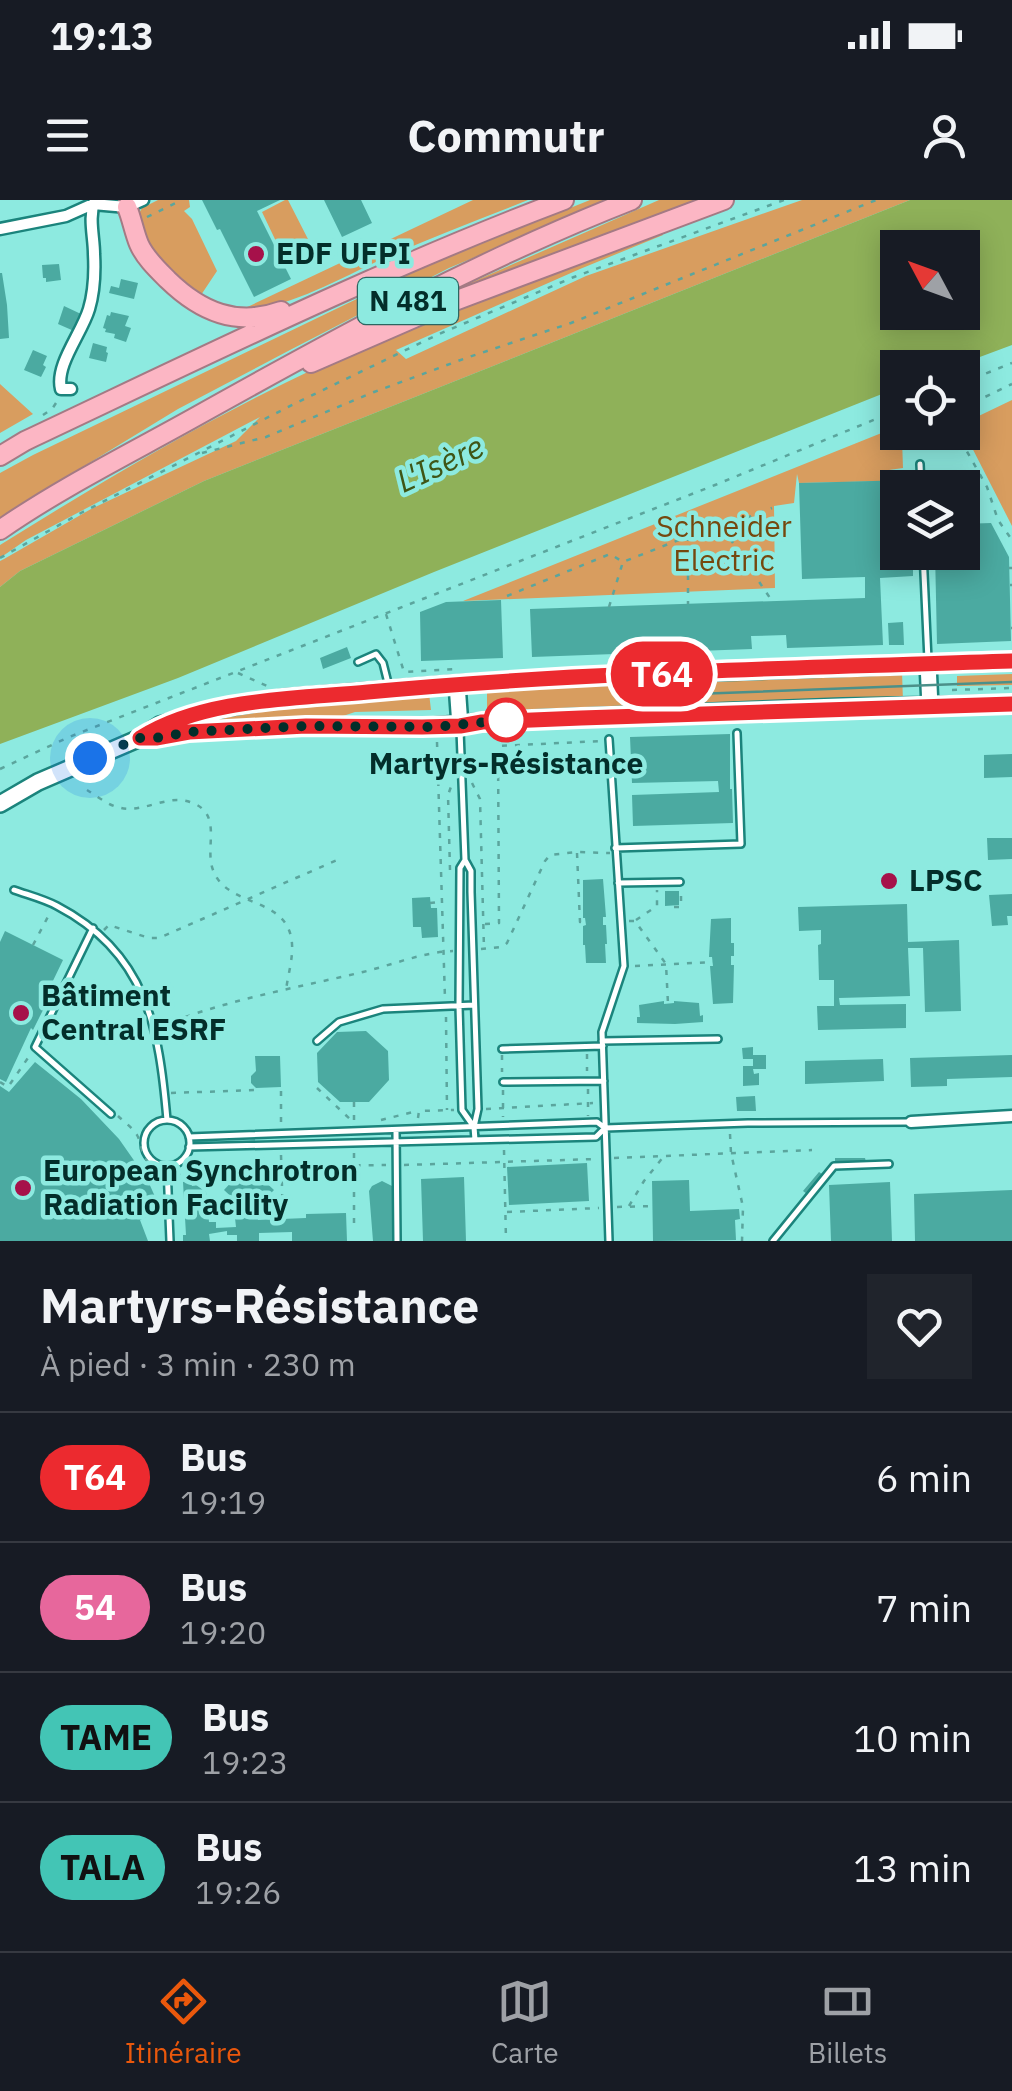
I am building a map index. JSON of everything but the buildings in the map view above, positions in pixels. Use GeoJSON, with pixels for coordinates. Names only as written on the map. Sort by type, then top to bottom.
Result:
{"type":"FeatureCollection","features":[{"type":"Feature","properties":{"kind":"highway"},"geometry":{"type":"LineString","coordinates":[[417,260],[543,200]]}},
{"type":"Feature","properties":{"kind":"highway","name":"N 481"},"geometry":{"type":"LineString","coordinates":[[0,456],[325,300],[564,200]]}},
{"type":"Feature","properties":{"kind":"highway","name":"N 481"},"geometry":{"type":"LineString","coordinates":[[0,530],[129,452],[320,346],[465,272],[632,200]]}},
{"type":"Feature","properties":{"kind":"highway"},"geometry":{"type":"LineString","coordinates":[[193,418],[444,305],[724,200]]}},
{"type":"Feature","properties":{"kind":"highway"},"geometry":{"type":"LineString","coordinates":[[134,209],[138,243],[150,261],[183,294],[208,311],[250,318],[325,300]]}},
{"type":"Feature","properties":{"kind":"main road"},"geometry":{"type":"LineString","coordinates":[[0,804],[160,725],[283,698],[457,684],[1012,661]]}},
{"type":"Feature","properties":{"kind":"main road"},"geometry":{"type":"LineString","coordinates":[[928,664],[930,706]]}},
{"type":"Feature","properties":{"kind":"main road"},"geometry":{"type":"LineString","coordinates":[[457,684],[460,726]]}},
{"type":"Feature","properties":{"kind":"main road"},"geometry":{"type":"LineString","coordinates":[[140,738],[306,726],[436,727],[506,720],[1012,704]]}},
{"type":"Feature","properties":{"kind":"street"},"geometry":{"type":"LineString","coordinates":[[0,229],[66,216],[94,202],[134,209]]}},
{"type":"Feature","properties":{"kind":"street"},"geometry":{"type":"LineString","coordinates":[[66,389],[58,384],[62,368],[92,295],[94,202]]}},
{"type":"Feature","properties":{"kind":"street"},"geometry":{"type":"LineString","coordinates":[[911,1122],[1012,1116]]}},
{"type":"Feature","properties":{"kind":"lane"},"geometry":{"type":"LineString","coordinates":[[920,464],[920,470]]}},
{"type":"Feature","properties":{"kind":"lane"},"geometry":{"type":"LineString","coordinates":[[925,570],[928,664]]}},
{"type":"Feature","properties":{"kind":"lane"},"geometry":{"type":"LineString","coordinates":[[358,662],[376,654],[384,663],[390,690]]}},
{"type":"Feature","properties":{"kind":"lane"},"geometry":{"type":"LineString","coordinates":[[460,726],[464,860],[460,868],[459,950],[462,1110],[474,1126]]}},
{"type":"Feature","properties":{"kind":"lane"},"geometry":{"type":"LineString","coordinates":[[615,851],[741,844],[737,733]]}},
{"type":"Feature","properties":{"kind":"lane"},"geometry":{"type":"LineString","coordinates":[[609,740],[624,966],[602,1032],[609,1241]]}},
{"type":"Feature","properties":{"kind":"lane"},"geometry":{"type":"LineString","coordinates":[[464,860],[471,871],[478,1109],[475,1140]]}},
{"type":"Feature","properties":{"kind":"lane"},"geometry":{"type":"LineString","coordinates":[[618,883],[680,882]]}},
{"type":"Feature","properties":{"kind":"lane"},"geometry":{"type":"LineString","coordinates":[[14,890],[54,904],[93,928],[134,976],[155,1028],[167,1120]]}},
{"type":"Feature","properties":{"kind":"lane"},"geometry":{"type":"LineString","coordinates":[[93,928],[36,1047],[112,1112]]}},
{"type":"Feature","properties":{"kind":"lane"},"geometry":{"type":"LineString","coordinates":[[318,1042],[339,1022],[383,1009],[474,1005]]}},
{"type":"Feature","properties":{"kind":"lane"},"geometry":{"type":"LineString","coordinates":[[502,1049],[718,1038]]}},
{"type":"Feature","properties":{"kind":"lane"},"geometry":{"type":"LineString","coordinates":[[502,1082],[604,1080]]}},
{"type":"Feature","properties":{"kind":"lane"},"geometry":{"type":"LineString","coordinates":[[156,1122],[178,1124],[189,1137],[189,1148],[178,1163],[156,1163],[145,1151],[148,1129],[156,1122]]}},
{"type":"Feature","properties":{"kind":"lane"},"geometry":{"type":"LineString","coordinates":[[189,1137],[598,1122],[605,1128],[911,1122]]}},
{"type":"Feature","properties":{"kind":"lane"},"geometry":{"type":"LineString","coordinates":[[189,1148],[596,1137],[605,1128]]}},
{"type":"Feature","properties":{"kind":"lane"},"geometry":{"type":"LineString","coordinates":[[396,1131],[398,1241]]}},
{"type":"Feature","properties":{"kind":"lane"},"geometry":{"type":"LineString","coordinates":[[772,1241],[834,1166],[889,1164]]}},
{"type":"Feature","properties":{"kind":"lane"},"geometry":{"type":"LineString","coordinates":[[167,1166],[170,1241]]}},
{"type":"Feature","properties":{"kind":"path"},"geometry":{"type":"LineString","coordinates":[[134,209],[143,218],[182,200]]}},
{"type":"Feature","properties":{"kind":"path"},"geometry":{"type":"LineString","coordinates":[[0,558],[196,454],[440,334],[574,277],[784,200]]}},
{"type":"Feature","properties":{"kind":"path"},"geometry":{"type":"LineString","coordinates":[[196,454],[266,437],[411,378],[571,323],[876,200]]}},
{"type":"Feature","properties":{"kind":"path"},"geometry":{"type":"LineString","coordinates":[[980,376],[1012,363]]}},
{"type":"Feature","properties":{"kind":"path"},"geometry":{"type":"LineString","coordinates":[[980,399],[1012,384]]}},
{"type":"Feature","properties":{"kind":"path"},"geometry":{"type":"LineString","coordinates":[[35,419],[52,409],[66,389]]}},
{"type":"Feature","properties":{"kind":"path"},"geometry":{"type":"LineString","coordinates":[[0,769],[69,737],[880,417]]}},
{"type":"Feature","properties":{"kind":"path"},"geometry":{"type":"LineString","coordinates":[[919,450],[920,464]]}},
{"type":"Feature","properties":{"kind":"path"},"geometry":{"type":"LineString","coordinates":[[966,450],[987,487],[998,520],[1012,540]]}},
{"type":"Feature","properties":{"kind":"path"},"geometry":{"type":"LineString","coordinates":[[722,527],[772,508]]}},
{"type":"Feature","properties":{"kind":"path"},"geometry":{"type":"LineString","coordinates":[[608,606],[623,562],[719,524],[772,600]]}},
{"type":"Feature","properties":{"kind":"path"},"geometry":{"type":"LineString","coordinates":[[996,534],[1005,529]]}},
{"type":"Feature","properties":{"kind":"path"},"geometry":{"type":"LineString","coordinates":[[688,536],[688,604]]}},
{"type":"Feature","properties":{"kind":"path"},"geometry":{"type":"LineString","coordinates":[[506,596],[610,554],[623,562]]}},
{"type":"Feature","properties":{"kind":"path"},"geometry":{"type":"LineString","coordinates":[[386,614],[404,672],[457,669],[457,684]]}},
{"type":"Feature","properties":{"kind":"path"},"geometry":{"type":"LineString","coordinates":[[952,690],[1012,688]]}},
{"type":"Feature","properties":{"kind":"path"},"geometry":{"type":"LineString","coordinates":[[436,727],[448,1110]]}},
{"type":"Feature","properties":{"kind":"path"},"geometry":{"type":"LineString","coordinates":[[483,924],[499,923],[498,746],[609,740]]}},
{"type":"Feature","properties":{"kind":"path"},"geometry":{"type":"LineString","coordinates":[[87,790],[120,808],[179,800],[203,811],[210,826],[210,860],[222,885],[273,910],[287,926],[292,949],[286,990]]}},
{"type":"Feature","properties":{"kind":"path"},"geometry":{"type":"LineString","coordinates":[[472,950],[505,946],[545,861],[556,853],[615,851]]}},
{"type":"Feature","properties":{"kind":"path"},"geometry":{"type":"LineString","coordinates":[[577,852],[580,922],[585,922]]}},
{"type":"Feature","properties":{"kind":"path"},"geometry":{"type":"LineString","coordinates":[[100,935],[109,924],[158,938],[337,860]]}},
{"type":"Feature","properties":{"kind":"path"},"geometry":{"type":"LineString","coordinates":[[620,921],[635,921],[657,906],[657,882]]}},
{"type":"Feature","properties":{"kind":"path"},"geometry":{"type":"LineString","coordinates":[[674,907],[681,907],[680,882]]}},
{"type":"Feature","properties":{"kind":"path"},"geometry":{"type":"LineString","coordinates":[[430,902],[442,902]]}},
{"type":"Feature","properties":{"kind":"path"},"geometry":{"type":"LineString","coordinates":[[34,945],[54,904]]}},
{"type":"Feature","properties":{"kind":"path"},"geometry":{"type":"LineString","coordinates":[[635,921],[666,964],[668,1004]]}},
{"type":"Feature","properties":{"kind":"path"},"geometry":{"type":"LineString","coordinates":[[155,1028],[200,1011],[459,950]]}},
{"type":"Feature","properties":{"kind":"path"},"geometry":{"type":"LineString","coordinates":[[624,966],[712,962]]}},
{"type":"Feature","properties":{"kind":"path"},"geometry":{"type":"LineString","coordinates":[[0,1082],[8,1087],[36,1047]]}},
{"type":"Feature","properties":{"kind":"path"},"geometry":{"type":"LineString","coordinates":[[502,1049],[503,1126]]}},
{"type":"Feature","properties":{"kind":"path"},"geometry":{"type":"LineString","coordinates":[[317,1088],[354,1122]]}},
{"type":"Feature","properties":{"kind":"path"},"geometry":{"type":"LineString","coordinates":[[280,1134],[281,1089]]}},
{"type":"Feature","properties":{"kind":"path"},"geometry":{"type":"LineString","coordinates":[[164,1093],[257,1090]]}},
{"type":"Feature","properties":{"kind":"path"},"geometry":{"type":"LineString","coordinates":[[354,1102],[354,1131]]}},
{"type":"Feature","properties":{"kind":"path"},"geometry":{"type":"LineString","coordinates":[[382,1120],[419,1111]]}},
{"type":"Feature","properties":{"kind":"path"},"geometry":{"type":"LineString","coordinates":[[112,1112],[138,1137],[142,1156],[163,1170],[165,1178]]}},
{"type":"Feature","properties":{"kind":"path"},"geometry":{"type":"LineString","coordinates":[[729,1124],[743,1206],[742,1241]]}},
{"type":"Feature","properties":{"kind":"path"},"geometry":{"type":"LineString","coordinates":[[504,1140],[506,1241]]}},
{"type":"Feature","properties":{"kind":"path"},"geometry":{"type":"LineString","coordinates":[[354,1143],[354,1232]]}},
{"type":"Feature","properties":{"kind":"path"},"geometry":{"type":"LineString","coordinates":[[281,1145],[283,1219]]}},
{"type":"Feature","properties":{"kind":"path"},"geometry":{"type":"LineString","coordinates":[[418,1154],[418,1165]]}},
{"type":"Feature","properties":{"kind":"path"},"geometry":{"type":"LineString","coordinates":[[628,1207],[664,1156]]}},
{"type":"Feature","properties":{"kind":"path"},"geometry":{"type":"LineString","coordinates":[[149,1184],[192,1168],[398,1165]]}},
{"type":"Feature","properties":{"kind":"path"},"geometry":{"type":"LineString","coordinates":[[505,1212],[652,1206]]}},
{"type":"Feature","properties":{"kind":"path"},"geometry":{"type":"LineString","coordinates":[[152,1214],[158,1224],[166,1223]]}},
{"type":"Feature","properties":{"kind":"green space"},"geometry":{"type":"Polygon","coordinates":[[[158,200],[189,200],[190,207],[184,211],[192,219],[217,271],[199,298],[149,247],[138,215],[142,208],[158,200]]]}},
{"type":"Feature","properties":{"kind":"green space"},"geometry":{"type":"Polygon","coordinates":[[[285,200],[310,243],[283,256],[262,212],[285,200]]]}},
{"type":"Feature","properties":{"kind":"green space"},"geometry":{"type":"Polygon","coordinates":[[[473,200],[528,200],[299,297],[241,310],[473,200]]]}},
{"type":"Feature","properties":{"kind":"green space"},"geometry":{"type":"Polygon","coordinates":[[[590,200],[612,200],[449,268],[290,350],[178,409],[0,520],[0,473],[33,455],[421,268],[590,200]]]}},
{"type":"Feature","properties":{"kind":"green space"},"geometry":{"type":"Polygon","coordinates":[[[659,200],[706,200],[429,301],[659,200]]]}},
{"type":"Feature","properties":{"kind":"green space"},"geometry":{"type":"Polygon","coordinates":[[[802,200],[910,200],[204,481],[20,571],[0,587],[0,561],[91,509],[236,441],[260,417],[26,540],[0,558],[0,545],[141,460],[285,383],[471,303],[661,232],[663,235],[396,350],[406,359],[586,276],[802,200]]]}},
{"type":"Feature","properties":{"kind":"green space"},"geometry":{"type":"Polygon","coordinates":[[[0,384],[33,414],[0,433],[0,384]]]}},
{"type":"Feature","properties":{"kind":"green space"},"geometry":{"type":"Polygon","coordinates":[[[1012,400],[1012,526],[973,450],[980,450],[980,415],[1012,400]]]}},
{"type":"Feature","properties":{"kind":"green space","name":"Schneider Electric"},"geometry":{"type":"Polygon","coordinates":[[[880,434],[880,450],[902,450],[903,468],[880,470],[880,481],[799,483],[797,474],[794,503],[774,506],[775,588],[463,601],[880,434]]]}},
{"type":"Feature","properties":{"kind":"green space"},"geometry":{"type":"Polygon","coordinates":[[[902,672],[903,701],[487,711],[487,689],[559,686],[569,682],[902,672]]]}},
{"type":"Feature","properties":{"kind":"green space"},"geometry":{"type":"Polygon","coordinates":[[[1012,674],[1012,685],[957,686],[957,676],[1012,674]]]}},
{"type":"Feature","properties":{"kind":"green space"},"geometry":{"type":"Polygon","coordinates":[[[429,693],[431,710],[355,712],[340,717],[175,728],[259,708],[429,693]]]}},
{"type":"Feature","properties":{"kind":"water","name":"L'Isère"},"geometry":{"type":"Polygon","coordinates":[[[910,200],[1012,200],[1012,345],[980,357],[980,350],[880,350],[880,395],[178,678],[0,744],[0,587],[20,571],[204,481],[910,200]]]}},
{"type":"Feature","properties":{"kind":"tram line"},"geometry":{"type":"LineString","coordinates":[[695,694],[1012,682]]}},
{"type":"Feature","properties":{"kind":"bus line","name":"T64"},"geometry":{"type":"LineString","coordinates":[[1012,661],[579,677],[283,698],[186,717],[160,725],[140,738],[306,726],[460,726],[581,718],[1012,704]]}},
{"type":"Feature","properties":{"kind":"place","name":"EDF UFPI"},"geometry":{"type":"Point","coordinates":[256,254]}},
{"type":"Feature","properties":{"kind":"place","name":"Martyrs-Résistance"},"geometry":{"type":"Point","coordinates":[506,720]}},
{"type":"Feature","properties":{"kind":"place","name":"LPSC"},"geometry":{"type":"Point","coordinates":[889,881]}},
{"type":"Feature","properties":{"kind":"place","name":"Bâtiment Central ESRF"},"geometry":{"type":"Point","coordinates":[21,1013]}},
{"type":"Feature","properties":{"kind":"place","name":"European Synchrotron Radiation Facility"},"geometry":{"type":"Point","coordinates":[23,1188]}},
{"type":"Feature","properties":{"kind":"route"},"geometry":{"type":"LineString","coordinates":[[90,758],[140,738],[189,732],[306,726],[436,727],[506,720]]}}]}
